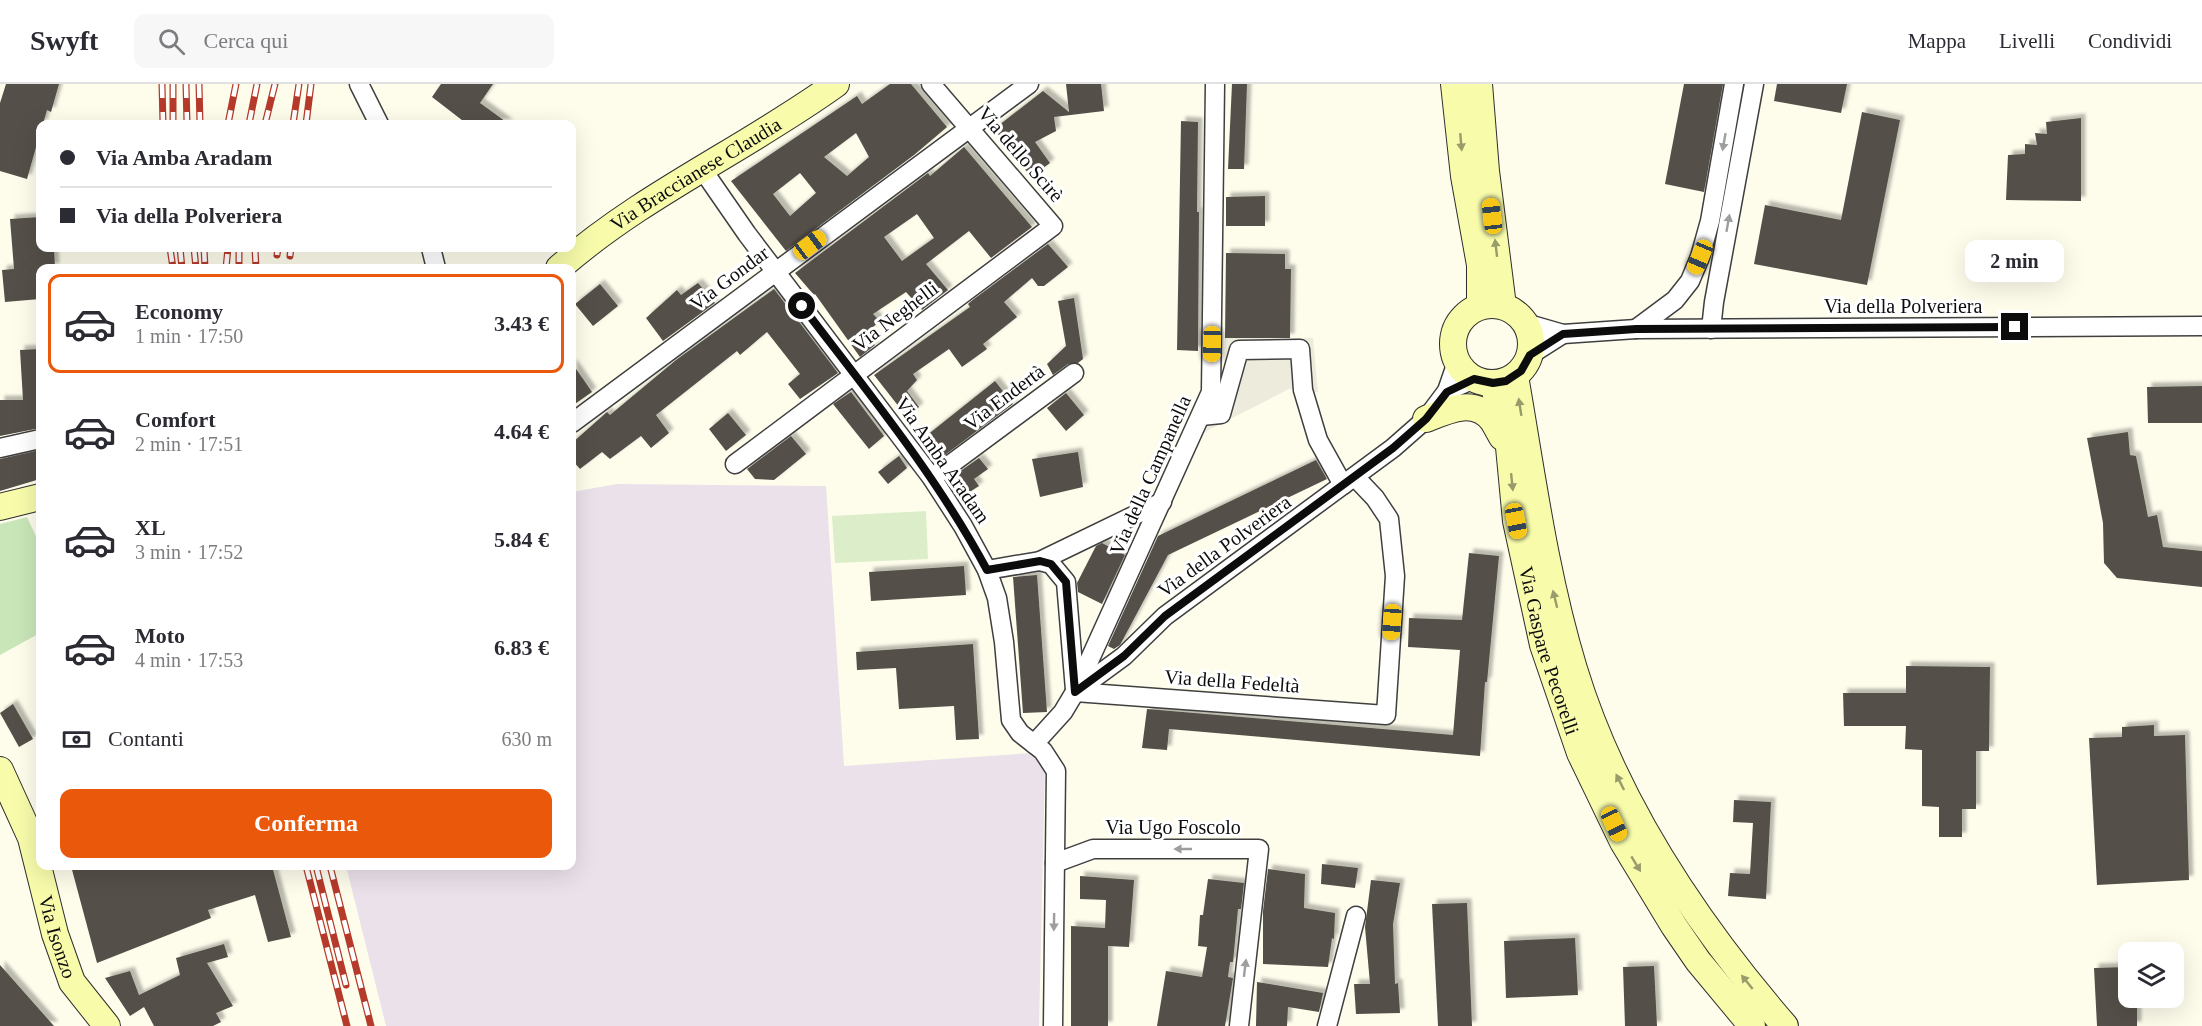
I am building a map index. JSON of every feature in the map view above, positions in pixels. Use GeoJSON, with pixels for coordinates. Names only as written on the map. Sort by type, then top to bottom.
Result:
{"type":"FeatureCollection","features":[{"type":"Feature","properties":{"kind":"street"},"geometry":{"type":"LineString","coordinates":[[359,84],[378,120]]}},
{"type":"Feature","properties":{"kind":"street","name":"Via Braccianese Claudia"},"geometry":{"type":"LineString","coordinates":[[564,264],[589,242],[702,169],[802,109],[836,84]]}},
{"type":"Feature","properties":{"kind":"street","name":"Via dello Scirè"},"geometry":{"type":"LineString","coordinates":[[931,84],[1053,226]]}},
{"type":"Feature","properties":{"kind":"street","name":"Via Gondar"},"geometry":{"type":"LineString","coordinates":[[576,420],[1029,84]]}},
{"type":"Feature","properties":{"kind":"street","name":"Via della Campanella"},"geometry":{"type":"LineString","coordinates":[[1075,692],[1211,392],[1215,84]]}},
{"type":"Feature","properties":{"kind":"street"},"geometry":{"type":"LineString","coordinates":[[1454,84],[1464,176],[1480,265],[1492,306]]}},
{"type":"Feature","properties":{"kind":"street"},"geometry":{"type":"LineString","coordinates":[[1479,84],[1486,171],[1492,306]]}},
{"type":"Feature","properties":{"kind":"street"},"geometry":{"type":"LineString","coordinates":[[1636,329],[1680,294],[1690,281],[1700,257],[1710,221],[1734,84]]}},
{"type":"Feature","properties":{"kind":"street"},"geometry":{"type":"LineString","coordinates":[[1525,323],[1563,334],[1636,329],[1711,329],[1754,84]]}},
{"type":"Feature","properties":{"kind":"street","name":"Via Amba Aradam"},"geometry":{"type":"LineString","coordinates":[[702,169],[775,271],[932,478],[963,526],[987,570],[997,598],[1004,642],[1011,720],[1020,733],[1043,751],[1056,771],[1053,1026]]}},
{"type":"Feature","properties":{"kind":"street","name":"Via Neghelli"},"geometry":{"type":"LineString","coordinates":[[735,464],[1053,226]]}},
{"type":"Feature","properties":{"kind":"street"},"geometry":{"type":"LineString","coordinates":[[1680,294],[1695,290],[1707,294],[1714,302]]}},
{"type":"Feature","properties":{"kind":"street"},"geometry":{"type":"LineString","coordinates":[[1680,294],[1681,312],[1691,329]]}},
{"type":"Feature","properties":{"kind":"street"},"geometry":{"type":"LineString","coordinates":[[1485,375],[1526,364],[1530,355],[1530,335],[1520,316],[1492,306]]}},
{"type":"Feature","properties":{"kind":"street","name":"Via Gaspare Pecorelli"},"geometry":{"type":"LineString","coordinates":[[1492,306],[1468,312],[1460,320],[1455,330],[1453,351],[1485,375],[1509,447],[1516,521],[1543,645],[1580,753],[1623,842],[1674,926],[1698,961],[1752,1026]]}},
{"type":"Feature","properties":{"kind":"street","name":"Via della Polveriera"},"geometry":{"type":"LineString","coordinates":[[1711,329],[2202,326]]}},
{"type":"Feature","properties":{"kind":"street"},"geometry":{"type":"LineString","coordinates":[[1530,355],[1563,334]]}},
{"type":"Feature","properties":{"kind":"street"},"geometry":{"type":"LineString","coordinates":[[1201,416],[1221,414],[1239,350],[1300,349],[1303,390],[1318,440],[1349,481]]}},
{"type":"Feature","properties":{"kind":"street","name":"Via Endertà"},"geometry":{"type":"LineString","coordinates":[[932,478],[1074,373]]}},
{"type":"Feature","properties":{"kind":"street","name":"Via Gaspare Pecorelli"},"geometry":{"type":"LineString","coordinates":[[1485,375],[1553,594],[1574,671],[1618,780],[1663,862],[1708,930],[1748,983],[1785,1026]]}},
{"type":"Feature","properties":{"kind":"street","name":"Via della Polveriera"},"geometry":{"type":"LineString","coordinates":[[1034,744],[1063,712],[1075,692],[1124,656],[1165,616],[1393,448],[1426,419],[1447,392],[1485,375]]}},
{"type":"Feature","properties":{"kind":"street"},"geometry":{"type":"LineString","coordinates":[[1426,419],[1457,407],[1470,406],[1482,411],[1492,420],[1509,447]]}},
{"type":"Feature","properties":{"kind":"street"},"geometry":{"type":"LineString","coordinates":[[0,448],[36,440]]}},
{"type":"Feature","properties":{"kind":"street","name":"Via della Fedeltà"},"geometry":{"type":"LineString","coordinates":[[1075,692],[1386,715],[1395,576],[1389,519],[1375,498],[1349,481]]}},
{"type":"Feature","properties":{"kind":"street"},"geometry":{"type":"LineString","coordinates":[[0,507],[36,498]]}},
{"type":"Feature","properties":{"kind":"street"},"geometry":{"type":"LineString","coordinates":[[987,570],[1040,561],[1162,502]]}},
{"type":"Feature","properties":{"kind":"street"},"geometry":{"type":"LineString","coordinates":[[1040,561],[1051,564],[1066,582],[1075,692]]}},
{"type":"Feature","properties":{"kind":"street","name":"Via Isonzo"},"geometry":{"type":"LineString","coordinates":[[0,770],[31,838],[36,858]]}},
{"type":"Feature","properties":{"kind":"street","name":"Via Ugo Foscolo"},"geometry":{"type":"LineString","coordinates":[[1055,863],[1093,849],[1259,849],[1239,1026]]}},
{"type":"Feature","properties":{"kind":"street","name":"Via Isonzo"},"geometry":{"type":"LineString","coordinates":[[39,870],[55,934],[72,982],[107,1026]]}},
{"type":"Feature","properties":{"kind":"street"},"geometry":{"type":"LineString","coordinates":[[1326,1026],[1356,916]]}},
{"type":"Feature","properties":{"kind":"shaded area"},"geometry":{"type":"Polygon","coordinates":[[[1225,338],[1313,338],[1318,392],[1289,389],[1203,433],[1223,390],[1225,338]]]}},
{"type":"Feature","properties":{"kind":"shaded area"},"geometry":{"type":"Polygon","coordinates":[[[617,484],[826,486],[844,766],[1032,753],[1045,767],[1039,1026],[386,1026],[347,870],[576,870],[576,491],[617,484]]]}},
{"type":"Feature","properties":{"kind":"green space"},"geometry":{"type":"Polygon","coordinates":[[[926,511],[928,559],[835,563],[832,516],[926,511]]]}},
{"type":"Feature","properties":{"kind":"green space"},"geometry":{"type":"Polygon","coordinates":[[[27,517],[36,536],[36,635],[0,655],[0,524],[27,517]]]}},
{"type":"Feature","properties":{"kind":"building"},"geometry":{"type":"Polygon","coordinates":[[[6,84],[59,84],[51,112],[47,110],[44,120],[36,120],[36,147],[27,179],[0,171],[0,103],[6,84]]]}},
{"type":"Feature","properties":{"kind":"building"},"geometry":{"type":"Polygon","coordinates":[[[441,84],[493,84],[480,103],[503,120],[462,120],[432,97],[441,84]]]}},
{"type":"Feature","properties":{"kind":"building"},"geometry":{"type":"Polygon","coordinates":[[[890,84],[911,84],[947,127],[914,155],[786,251],[731,181],[857,96],[862,104],[890,84]],[[856,133],[824,157],[847,176],[869,157],[856,133]],[[800,173],[773,194],[790,216],[816,193],[800,173]]]}},
{"type":"Feature","properties":{"kind":"building"},"geometry":{"type":"Polygon","coordinates":[[[1066,84],[1101,84],[1104,111],[1054,117],[1056,131],[1035,142],[1050,163],[1031,177],[994,129],[1043,91],[1069,112],[1066,84]]]}},
{"type":"Feature","properties":{"kind":"building"},"geometry":{"type":"Polygon","coordinates":[[[1232,84],[1247,84],[1244,169],[1228,169],[1232,84]]]}},
{"type":"Feature","properties":{"kind":"building"},"geometry":{"type":"Polygon","coordinates":[[[1684,84],[1723,84],[1704,192],[1665,184],[1684,84]]]}},
{"type":"Feature","properties":{"kind":"building"},"geometry":{"type":"Polygon","coordinates":[[[1777,84],[1847,84],[1841,113],[1774,101],[1777,84]]]}},
{"type":"Feature","properties":{"kind":"building"},"geometry":{"type":"Polygon","coordinates":[[[1862,112],[1900,120],[1867,285],[1754,264],[1765,205],[1841,220],[1862,112]]]}},
{"type":"Feature","properties":{"kind":"building"},"geometry":{"type":"Polygon","coordinates":[[[2081,118],[2081,201],[2006,200],[2008,155],[2025,154],[2025,144],[2037,145],[2035,133],[2047,134],[2046,122],[2081,118]]]}},
{"type":"Feature","properties":{"kind":"building"},"geometry":{"type":"Polygon","coordinates":[[[1181,121],[1198,122],[1198,351],[1177,350],[1181,121]]]}},
{"type":"Feature","properties":{"kind":"building"},"geometry":{"type":"Polygon","coordinates":[[[964,147],[1032,227],[991,258],[969,231],[926,264],[948,290],[922,310],[906,292],[873,314],[880,321],[865,334],[875,345],[860,357],[815,294],[795,273],[928,173],[930,176],[964,147]],[[917,214],[884,237],[902,261],[934,238],[917,214]]]}},
{"type":"Feature","properties":{"kind":"building"},"geometry":{"type":"Polygon","coordinates":[[[1265,196],[1265,226],[1226,226],[1226,197],[1265,196]]]}},
{"type":"Feature","properties":{"kind":"building"},"geometry":{"type":"Polygon","coordinates":[[[36,217],[36,252],[54,252],[55,264],[36,264],[36,299],[5,302],[2,270],[14,269],[10,219],[36,217]]]}},
{"type":"Feature","properties":{"kind":"building"},"geometry":{"type":"Polygon","coordinates":[[[1048,244],[1068,267],[1044,286],[1038,286],[1032,278],[1004,302],[1017,317],[983,344],[987,349],[962,367],[949,349],[913,374],[917,380],[907,391],[919,407],[907,417],[874,375],[970,307],[968,304],[970,302],[1048,244]]]}},
{"type":"Feature","properties":{"kind":"building"},"geometry":{"type":"Polygon","coordinates":[[[1226,253],[1285,254],[1285,269],[1291,269],[1290,338],[1225,338],[1226,253]]]}},
{"type":"Feature","properties":{"kind":"building"},"geometry":{"type":"Polygon","coordinates":[[[698,283],[715,303],[663,341],[646,318],[677,290],[681,295],[698,283]]]}},
{"type":"Feature","properties":{"kind":"building"},"geometry":{"type":"Polygon","coordinates":[[[600,284],[618,306],[593,326],[576,303],[600,284]]]}},
{"type":"Feature","properties":{"kind":"building"},"geometry":{"type":"Polygon","coordinates":[[[774,289],[838,373],[800,399],[788,384],[800,374],[767,332],[740,355],[737,351],[656,415],[669,433],[651,448],[641,436],[610,459],[602,452],[580,469],[576,464],[576,439],[607,412],[610,415],[676,360],[774,289]]]}},
{"type":"Feature","properties":{"kind":"building"},"geometry":{"type":"Polygon","coordinates":[[[1074,298],[1083,359],[1078,363],[1068,364],[1053,375],[1047,364],[1066,346],[1058,301],[1074,298]]]}},
{"type":"Feature","properties":{"kind":"building"},"geometry":{"type":"Polygon","coordinates":[[[36,349],[36,429],[0,436],[0,400],[23,400],[20,350],[36,349]]]}},
{"type":"Feature","properties":{"kind":"building"},"geometry":{"type":"Polygon","coordinates":[[[576,369],[592,392],[576,403],[576,369]]]}},
{"type":"Feature","properties":{"kind":"building"},"geometry":{"type":"Polygon","coordinates":[[[995,381],[1013,404],[937,461],[921,440],[995,381]]]}},
{"type":"Feature","properties":{"kind":"building"},"geometry":{"type":"Polygon","coordinates":[[[2202,386],[2202,423],[2148,423],[2147,387],[2202,386]]]}},
{"type":"Feature","properties":{"kind":"building"},"geometry":{"type":"Polygon","coordinates":[[[851,392],[884,436],[869,449],[833,404],[851,392]]]}},
{"type":"Feature","properties":{"kind":"building"},"geometry":{"type":"Polygon","coordinates":[[[1066,393],[1084,415],[1066,431],[1047,408],[1066,393]]]}},
{"type":"Feature","properties":{"kind":"building"},"geometry":{"type":"Polygon","coordinates":[[[728,413],[746,435],[726,451],[709,429],[728,413]]]}},
{"type":"Feature","properties":{"kind":"building"},"geometry":{"type":"Polygon","coordinates":[[[2128,432],[2130,455],[2136,456],[2148,517],[2157,515],[2163,547],[2202,551],[2202,587],[2117,578],[2104,563],[2103,523],[2087,438],[2128,432]]]}},
{"type":"Feature","properties":{"kind":"building"},"geometry":{"type":"Polygon","coordinates":[[[791,436],[806,454],[774,480],[755,479],[747,469],[791,436]]]}},
{"type":"Feature","properties":{"kind":"building"},"geometry":{"type":"Polygon","coordinates":[[[36,451],[36,480],[0,491],[0,459],[36,451]]]}},
{"type":"Feature","properties":{"kind":"building"},"geometry":{"type":"Polygon","coordinates":[[[1078,452],[1083,487],[1040,497],[1032,459],[1078,452]]]}},
{"type":"Feature","properties":{"kind":"building"},"geometry":{"type":"Polygon","coordinates":[[[899,456],[907,468],[888,484],[878,472],[899,456]]]}},
{"type":"Feature","properties":{"kind":"building"},"geometry":{"type":"Polygon","coordinates":[[[979,458],[988,469],[974,479],[979,486],[965,495],[952,477],[979,458]]]}},
{"type":"Feature","properties":{"kind":"building"},"geometry":{"type":"Polygon","coordinates":[[[1316,460],[1327,479],[1168,555],[1120,645],[1114,649],[1108,646],[1158,536],[1316,460]]]}},
{"type":"Feature","properties":{"kind":"building"},"geometry":{"type":"Polygon","coordinates":[[[1102,543],[1125,555],[1102,604],[1078,592],[1077,583],[1096,546],[1102,543]]]}},
{"type":"Feature","properties":{"kind":"building"},"geometry":{"type":"Polygon","coordinates":[[[1469,553],[1499,556],[1487,682],[1485,682],[1480,756],[1169,729],[1167,750],[1142,748],[1147,709],[1453,735],[1460,650],[1408,647],[1409,618],[1462,620],[1469,553]]]}},
{"type":"Feature","properties":{"kind":"building"},"geometry":{"type":"Polygon","coordinates":[[[964,566],[966,595],[871,601],[869,572],[964,566]]]}},
{"type":"Feature","properties":{"kind":"building"},"geometry":{"type":"Polygon","coordinates":[[[1037,575],[1047,712],[1023,713],[1013,577],[1037,575]]]}},
{"type":"Feature","properties":{"kind":"building"},"geometry":{"type":"Polygon","coordinates":[[[973,644],[979,739],[956,740],[954,706],[899,709],[896,668],[857,670],[856,652],[973,644]]]}},
{"type":"Feature","properties":{"kind":"building"},"geometry":{"type":"Polygon","coordinates":[[[1906,666],[1990,667],[1989,751],[1976,751],[1976,809],[1962,809],[1962,837],[1939,837],[1939,807],[1922,806],[1922,750],[1905,749],[1906,726],[1844,726],[1843,693],[1906,693],[1906,666]]]}},
{"type":"Feature","properties":{"kind":"building"},"geometry":{"type":"Polygon","coordinates":[[[13,704],[33,739],[19,747],[0,713],[13,704]]]}},
{"type":"Feature","properties":{"kind":"building"},"geometry":{"type":"Polygon","coordinates":[[[2154,725],[2154,736],[2185,735],[2189,880],[2097,885],[2089,738],[2122,737],[2122,727],[2154,725]]]}},
{"type":"Feature","properties":{"kind":"building"},"geometry":{"type":"Polygon","coordinates":[[[1734,800],[1771,802],[1766,899],[1728,896],[1730,873],[1750,874],[1753,823],[1733,822],[1734,800]]]}},
{"type":"Feature","properties":{"kind":"building"},"geometry":{"type":"Polygon","coordinates":[[[1322,864],[1358,868],[1355,888],[1321,884],[1322,864]]]}},
{"type":"Feature","properties":{"kind":"building"},"geometry":{"type":"Polygon","coordinates":[[[1268,869],[1305,874],[1304,908],[1335,913],[1334,939],[1332,938],[1328,967],[1263,964],[1263,911],[1268,869]]]}},
{"type":"Feature","properties":{"kind":"building"},"geometry":{"type":"Polygon","coordinates":[[[72,870],[273,870],[291,937],[268,942],[255,895],[208,910],[211,918],[97,963],[72,870]]]}},
{"type":"Feature","properties":{"kind":"building"},"geometry":{"type":"Polygon","coordinates":[[[1080,876],[1134,880],[1129,947],[1108,946],[1108,1026],[1071,1026],[1071,926],[1105,928],[1106,900],[1080,899],[1080,876]]]}},
{"type":"Feature","properties":{"kind":"building"},"geometry":{"type":"Polygon","coordinates":[[[1208,879],[1244,883],[1241,909],[1238,909],[1233,962],[1230,962],[1228,977],[1233,978],[1225,1026],[1157,1026],[1166,971],[1202,977],[1207,947],[1198,946],[1200,915],[1203,915],[1208,879]]]}},
{"type":"Feature","properties":{"kind":"building"},"geometry":{"type":"Polygon","coordinates":[[[1371,880],[1400,883],[1393,924],[1395,984],[1398,983],[1400,1013],[1356,1014],[1354,984],[1370,984],[1365,927],[1371,880]]]}},
{"type":"Feature","properties":{"kind":"building"},"geometry":{"type":"Polygon","coordinates":[[[1467,903],[1472,1026],[1438,1026],[1432,904],[1467,903]]]}},
{"type":"Feature","properties":{"kind":"building"},"geometry":{"type":"Polygon","coordinates":[[[1575,938],[1578,995],[1506,998],[1504,941],[1575,938]]]}},
{"type":"Feature","properties":{"kind":"building"},"geometry":{"type":"Polygon","coordinates":[[[224,944],[228,957],[207,963],[233,1006],[216,1013],[221,1022],[213,1026],[154,1026],[144,1007],[130,1016],[105,978],[130,971],[139,995],[180,975],[176,958],[224,944]]]}},
{"type":"Feature","properties":{"kind":"building"},"geometry":{"type":"Polygon","coordinates":[[[0,965],[54,1026],[0,1026],[0,965]]]}},
{"type":"Feature","properties":{"kind":"building"},"geometry":{"type":"Polygon","coordinates":[[[1654,966],[1657,1026],[1625,1026],[1623,967],[1654,966]]]}},
{"type":"Feature","properties":{"kind":"building"},"geometry":{"type":"Polygon","coordinates":[[[2118,967],[2118,1008],[2137,1008],[2137,1026],[2097,1026],[2094,968],[2118,967]]]}},
{"type":"Feature","properties":{"kind":"building"},"geometry":{"type":"Polygon","coordinates":[[[1257,982],[1323,993],[1319,1012],[1288,1007],[1287,1026],[1256,1026],[1257,982]]]}},
{"type":"Feature","properties":{"kind":"railway"},"geometry":{"type":"LineString","coordinates":[[162,84],[163,120]]}},
{"type":"Feature","properties":{"kind":"railway"},"geometry":{"type":"LineString","coordinates":[[173,84],[173,120]]}},
{"type":"Feature","properties":{"kind":"railway"},"geometry":{"type":"LineString","coordinates":[[186,84],[187,120]]}},
{"type":"Feature","properties":{"kind":"railway"},"geometry":{"type":"LineString","coordinates":[[199,84],[200,120]]}},
{"type":"Feature","properties":{"kind":"railway"},"geometry":{"type":"LineString","coordinates":[[229,120],[236,84]]}},
{"type":"Feature","properties":{"kind":"railway"},"geometry":{"type":"LineString","coordinates":[[250,120],[257,84]]}},
{"type":"Feature","properties":{"kind":"railway"},"geometry":{"type":"LineString","coordinates":[[266,120],[275,84]]}},
{"type":"Feature","properties":{"kind":"railway"},"geometry":{"type":"LineString","coordinates":[[294,120],[299,84]]}},
{"type":"Feature","properties":{"kind":"railway"},"geometry":{"type":"LineString","coordinates":[[306,120],[311,84]]}},
{"type":"Feature","properties":{"kind":"railway"},"geometry":{"type":"LineString","coordinates":[[171,252],[172,264]]}},
{"type":"Feature","properties":{"kind":"railway"},"geometry":{"type":"LineString","coordinates":[[180,252],[182,264]]}},
{"type":"Feature","properties":{"kind":"railway"},"geometry":{"type":"LineString","coordinates":[[194,252],[196,264]]}},
{"type":"Feature","properties":{"kind":"railway"},"geometry":{"type":"LineString","coordinates":[[204,252],[205,264]]}},
{"type":"Feature","properties":{"kind":"railway"},"geometry":{"type":"LineString","coordinates":[[226,264],[228,252]]}},
{"type":"Feature","properties":{"kind":"railway"},"geometry":{"type":"LineString","coordinates":[[239,252],[239,264]]}},
{"type":"Feature","properties":{"kind":"railway"},"geometry":{"type":"LineString","coordinates":[[255,252],[256,264]]}},
{"type":"Feature","properties":{"kind":"railway"},"geometry":{"type":"LineString","coordinates":[[290,252],[290,256]]}},
{"type":"Feature","properties":{"kind":"railway"},"geometry":{"type":"LineString","coordinates":[[307,870],[347,1026]]}},
{"type":"Feature","properties":{"kind":"railway"},"geometry":{"type":"LineString","coordinates":[[317,870],[346,985]]}},
{"type":"Feature","properties":{"kind":"railway"},"geometry":{"type":"LineString","coordinates":[[331,870],[371,1026]]}},
{"type":"Feature","properties":{"kind":"route"},"geometry":{"type":"LineString","coordinates":[[802,306],[932,478],[963,526],[987,570],[1040,561],[1051,564],[1066,582],[1075,692],[1124,656],[1165,616],[1393,448],[1426,419],[1447,392],[1474,379],[1485,383],[1506,381],[1521,371],[1530,355],[1563,334],[1636,329],[2015,327]]}}]}
